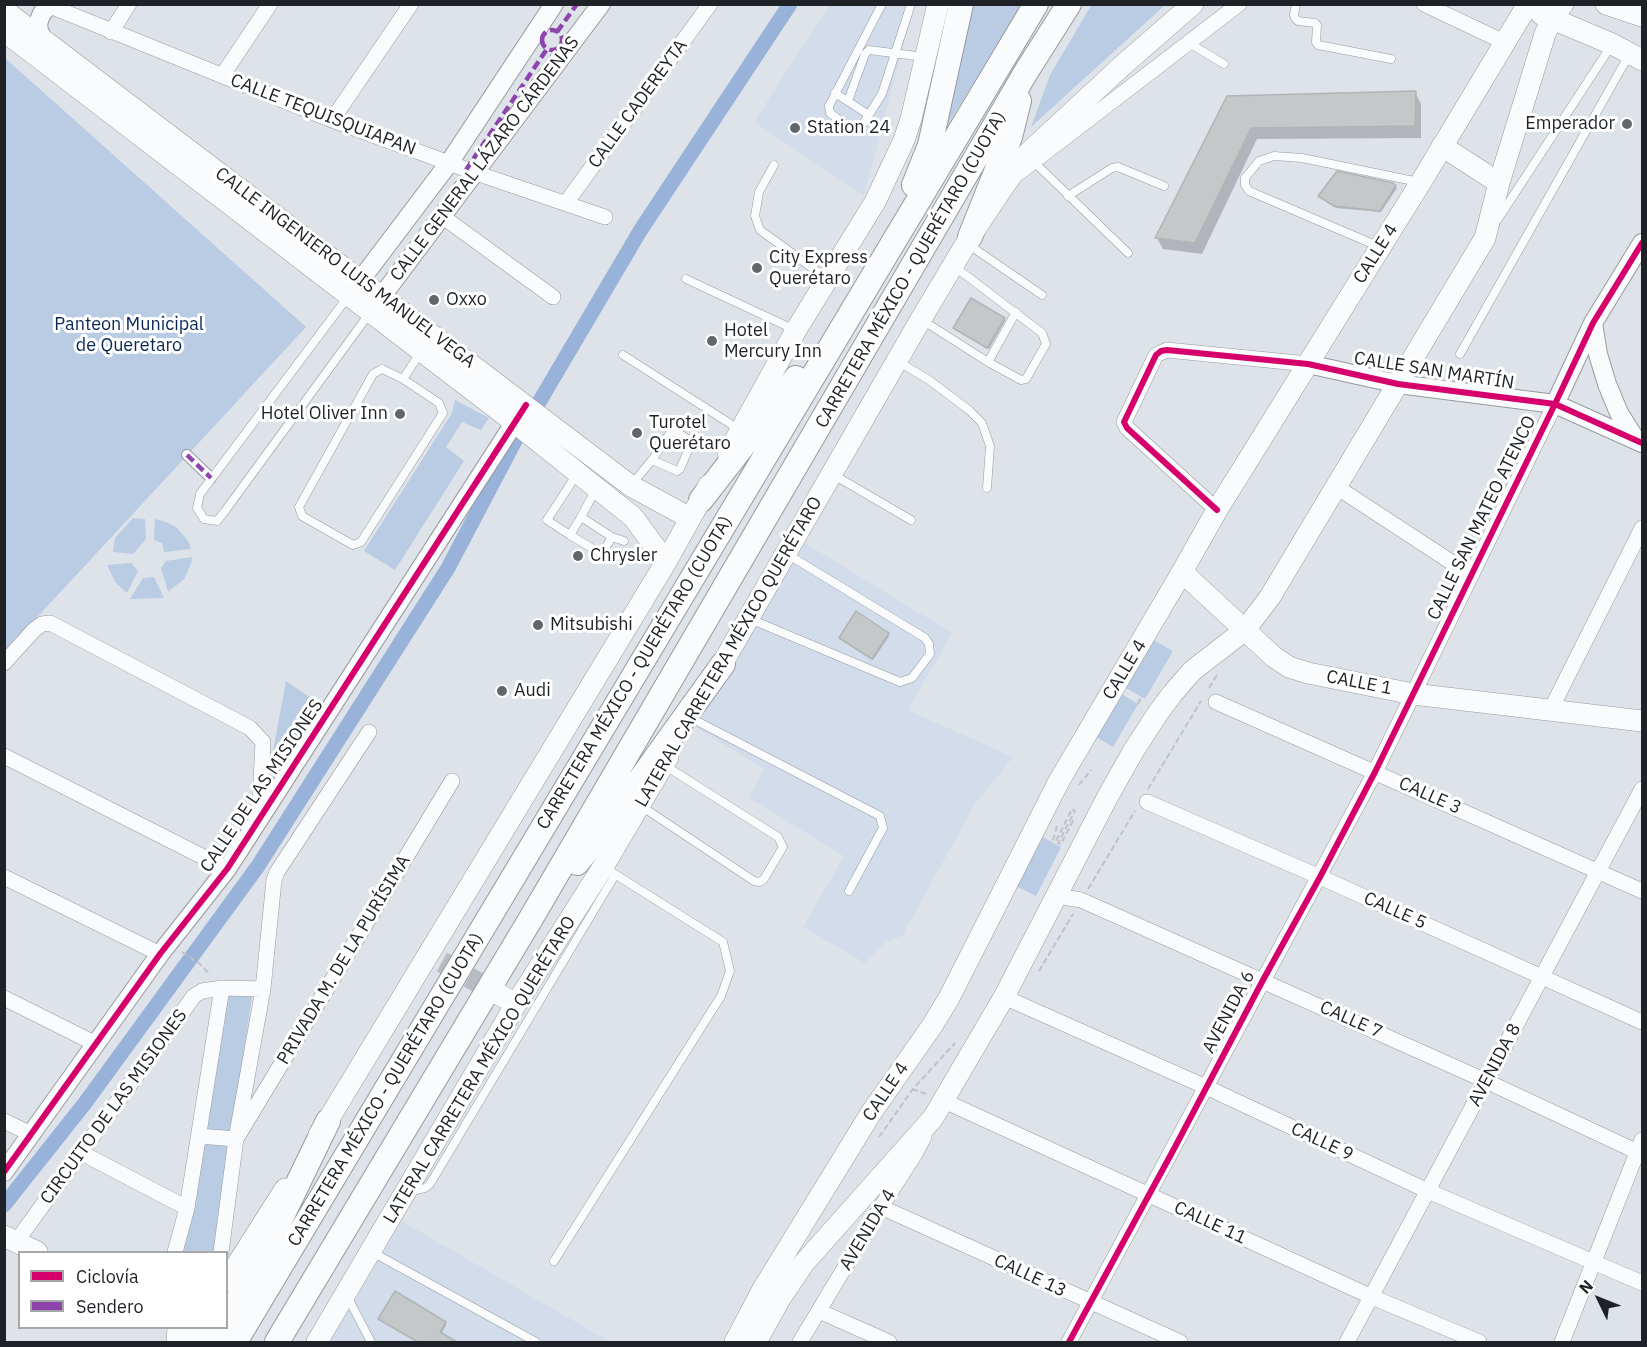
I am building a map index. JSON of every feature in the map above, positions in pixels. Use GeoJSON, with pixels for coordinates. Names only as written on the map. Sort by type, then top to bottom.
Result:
{"type":"FeatureCollection","features":[{"type":"Feature","properties":{"kind":"highway"},"geometry":{"type":"LineString","coordinates":[[884,257],[930,145],[961,4]]}},
{"type":"Feature","properties":{"kind":"highway","name":"CARRETERA MÉXICO - QUERÉTARO (CUOTA)"},"geometry":{"type":"LineString","coordinates":[[235,1342],[1036,4]]}},
{"type":"Feature","properties":{"kind":"highway","name":"CARRETERA MÉXICO - QUERÉTARO (CUOTA)"},"geometry":{"type":"LineString","coordinates":[[277,1342],[530,920],[1026,72],[1069,4]]}},
{"type":"Feature","properties":{"kind":"highway"},"geometry":{"type":"LineString","coordinates":[[968,240],[1010,136],[1026,72]]}},
{"type":"Feature","properties":{"kind":"highway"},"geometry":{"type":"LineString","coordinates":[[695,509],[857,301]]}},
{"type":"Feature","properties":{"kind":"highway"},"geometry":{"type":"LineString","coordinates":[[530,920],[606,827],[723,664]]}},
{"type":"Feature","properties":{"kind":"highway"},"geometry":{"type":"LineString","coordinates":[[228,1318],[268,1245],[328,1121]]}},
{"type":"Feature","properties":{"kind":"main road"},"geometry":{"type":"LineString","coordinates":[[228,1276],[435,959],[666,562],[796,330],[875,202],[904,140],[911,119],[938,4]]}},
{"type":"Feature","properties":{"kind":"main road","name":"LATERAL CARRETERA MÉXICO QUERÉTARO"},"geometry":{"type":"LineString","coordinates":[[317,1342],[405,1194],[508,1000],[579,920],[609,871],[640,806],[663,765],[968,240],[1027,154],[1193,4]]}},
{"type":"Feature","properties":{"kind":"main road"},"geometry":{"type":"LineString","coordinates":[[1606,4],[1633,11]]}},
{"type":"Feature","properties":{"kind":"main road"},"geometry":{"type":"LineString","coordinates":[[1525,5],[1558,12],[1628,53]]}},
{"type":"Feature","properties":{"kind":"main road","name":"CALLE 4"},"geometry":{"type":"LineString","coordinates":[[735,1342],[763,1289],[892,1081],[932,1026],[949,998],[1059,781],[1217,510],[1421,182],[1525,5]]}},
{"type":"Feature","properties":{"kind":"main road","name":"CALLE INGENIERO LUIS MANUEL VEGA"},"geometry":{"type":"LineString","coordinates":[[4,10],[42,37],[354,289]]}},
{"type":"Feature","properties":{"kind":"main road"},"geometry":{"type":"LineString","coordinates":[[756,1342],[804,1263],[937,1109],[1004,997],[1108,796],[1158,713],[1192,671],[1245,630],[1270,597],[1485,238],[1499,183],[1545,34],[1558,12]]}},
{"type":"Feature","properties":{"kind":"main road","name":"CALLE INGENIERO LUIS MANUEL VEGA"},"geometry":{"type":"LineString","coordinates":[[4,31],[375,305],[526,405],[631,486],[695,509]]}},
{"type":"Feature","properties":{"kind":"main road"},"geometry":{"type":"LineString","coordinates":[[1442,146],[1499,183]]}},
{"type":"Feature","properties":{"kind":"main road","name":"CALLE INGENIERO LUIS MANUEL VEGA"},"geometry":{"type":"LineString","coordinates":[[375,305],[421,352],[514,422],[633,517],[666,562]]}},
{"type":"Feature","properties":{"kind":"main road","name":"CALLE 1"},"geometry":{"type":"LineString","coordinates":[[1182,572],[1274,657],[1289,667],[1308,673],[1413,694],[1642,722]]}},
{"type":"Feature","properties":{"kind":"main road"},"geometry":{"type":"LineString","coordinates":[[10,1239],[36,1251]]}},
{"type":"Feature","properties":{"kind":"main road"},"geometry":{"type":"LineString","coordinates":[[191,1342],[199,1329]]}},
{"type":"Feature","properties":{"kind":"street"},"geometry":{"type":"LineString","coordinates":[[111,32],[129,4]]}},
{"type":"Feature","properties":{"kind":"street"},"geometry":{"type":"LineString","coordinates":[[222,76],[270,4]]}},
{"type":"Feature","properties":{"kind":"street"},"geometry":{"type":"LineString","coordinates":[[333,120],[411,4]]}},
{"type":"Feature","properties":{"kind":"street","name":"CALLE GENERAL LÁZARO CÁRDENAS"},"geometry":{"type":"LineString","coordinates":[[354,289],[449,163],[554,4]]}},
{"type":"Feature","properties":{"kind":"street","name":"CALLE GENERAL LÁZARO CÁRDENAS"},"geometry":{"type":"LineString","coordinates":[[375,305],[601,4]]}},
{"type":"Feature","properties":{"kind":"street","name":"CALLE CADEREYTA"},"geometry":{"type":"LineString","coordinates":[[566,203],[710,4]]}},
{"type":"Feature","properties":{"kind":"street"},"geometry":{"type":"LineString","coordinates":[[1006,183],[1239,4]]}},
{"type":"Feature","properties":{"kind":"street"},"geometry":{"type":"LineString","coordinates":[[42,37],[38,22],[47,5]]}},
{"type":"Feature","properties":{"kind":"street","name":"CALLE TEQUISQUIAPAN"},"geometry":{"type":"LineString","coordinates":[[47,5],[333,120],[476,173],[605,217]]}},
{"type":"Feature","properties":{"kind":"street"},"geometry":{"type":"LineString","coordinates":[[1428,5],[1504,42]]}},
{"type":"Feature","properties":{"kind":"street"},"geometry":{"type":"LineString","coordinates":[[443,217],[553,297]]}},
{"type":"Feature","properties":{"kind":"street","name":"CALLE SAN MATEO ATENCO"},"geometry":{"type":"LineString","coordinates":[[1413,694],[1593,323],[1642,243]]}},
{"type":"Feature","properties":{"kind":"street"},"geometry":{"type":"LineString","coordinates":[[1593,323],[1606,384],[1619,413],[1639,442]]}},
{"type":"Feature","properties":{"kind":"street"},"geometry":{"type":"LineString","coordinates":[[1217,510],[1127,429],[1124,422],[1156,355],[1167,350],[1308,364]]}},
{"type":"Feature","properties":{"kind":"street","name":"CALLE SAN MARTÍN"},"geometry":{"type":"LineString","coordinates":[[1308,364],[1398,384],[1555,404],[1639,442]]}},
{"type":"Feature","properties":{"kind":"street","name":"CALLE DE LAS MISIONES"},"geometry":{"type":"LineString","coordinates":[[4,1172],[227,869],[259,822],[526,405]]}},
{"type":"Feature","properties":{"kind":"street"},"geometry":{"type":"LineString","coordinates":[[188,454],[211,478]]}},
{"type":"Feature","properties":{"kind":"street","name":"CALLE SAN MATEO ATENCO"},"geometry":{"type":"LineString","coordinates":[[1335,486],[1471,575]]}},
{"type":"Feature","properties":{"kind":"street"},"geometry":{"type":"LineString","coordinates":[[1550,711],[1642,528]]}},
{"type":"Feature","properties":{"kind":"street","name":"CALLE DE LAS MISIONES"},"geometry":{"type":"LineString","coordinates":[[4,663],[34,630],[42,624],[50,623],[250,728],[263,742],[259,822]]}},
{"type":"Feature","properties":{"kind":"street","name":"AVENIDA 6"},"geometry":{"type":"LineString","coordinates":[[1069,1342],[1320,877],[1413,694]]}},
{"type":"Feature","properties":{"kind":"street","name":"CALLE 3"},"geometry":{"type":"LineString","coordinates":[[1216,702],[1642,891]]}},
{"type":"Feature","properties":{"kind":"street"},"geometry":{"type":"LineString","coordinates":[[221,1251],[236,1138],[262,989],[272,890],[277,872],[369,732]]}},
{"type":"Feature","properties":{"kind":"street"},"geometry":{"type":"LineString","coordinates":[[4,756],[227,869]]}},
{"type":"Feature","properties":{"kind":"street","name":"PRIVADA M. DE LA PURÍSIMA"},"geometry":{"type":"LineString","coordinates":[[236,1138],[452,781]]}},
{"type":"Feature","properties":{"kind":"street","name":"AVENIDA 8"},"geometry":{"type":"LineString","coordinates":[[1347,1342],[1642,789]]}},
{"type":"Feature","properties":{"kind":"street","name":"CALLE 5"},"geometry":{"type":"LineString","coordinates":[[1148,796],[1320,877],[1642,1022]]}},
{"type":"Feature","properties":{"kind":"street"},"geometry":{"type":"LineString","coordinates":[[4,877],[167,950]]}},
{"type":"Feature","properties":{"kind":"street","name":"CALLE 7"},"geometry":{"type":"LineString","coordinates":[[1057,896],[1081,900],[1486,1082],[1641,1148]]}},
{"type":"Feature","properties":{"kind":"street"},"geometry":{"type":"LineString","coordinates":[[174,1251],[187,1208],[222,988]]}},
{"type":"Feature","properties":{"kind":"street","name":"CIRCUITO DE LAS MISIONES"},"geometry":{"type":"LineString","coordinates":[[10,1239],[80,1152],[194,996],[202,990],[262,989]]}},
{"type":"Feature","properties":{"kind":"street","name":"CALLE 9"},"geometry":{"type":"LineString","coordinates":[[1004,997],[1206,1087],[1428,1191],[1642,1283]]}},
{"type":"Feature","properties":{"kind":"street"},"geometry":{"type":"LineString","coordinates":[[4,998],[96,1044]]}},
{"type":"Feature","properties":{"kind":"street","name":"CALLE 11"},"geometry":{"type":"LineString","coordinates":[[937,1109],[1149,1195],[1372,1297],[1479,1342]]}},
{"type":"Feature","properties":{"kind":"street","name":"AVENIDA 4"},"geometry":{"type":"LineString","coordinates":[[800,1342],[915,1154],[937,1109]]}},
{"type":"Feature","properties":{"kind":"street"},"geometry":{"type":"LineString","coordinates":[[4,1121],[31,1134]]}},
{"type":"Feature","properties":{"kind":"street"},"geometry":{"type":"LineString","coordinates":[[199,1136],[236,1138]]}},
{"type":"Feature","properties":{"kind":"street"},"geometry":{"type":"LineString","coordinates":[[1562,1342],[1641,1148]]}},
{"type":"Feature","properties":{"kind":"street"},"geometry":{"type":"LineString","coordinates":[[80,1152],[187,1208]]}},
{"type":"Feature","properties":{"kind":"street","name":"CALLE 13"},"geometry":{"type":"LineString","coordinates":[[881,1207],[1090,1304],[1180,1342]]}},
{"type":"Feature","properties":{"kind":"street"},"geometry":{"type":"LineString","coordinates":[[819,1311],[889,1342]]}},
{"type":"Feature","properties":{"kind":"lane"},"geometry":{"type":"LineString","coordinates":[[882,4],[829,106],[829,110],[851,129],[856,130],[861,127],[882,94],[911,4]]}},
{"type":"Feature","properties":{"kind":"lane"},"geometry":{"type":"LineString","coordinates":[[1296,4],[1294,15],[1298,21],[1315,22],[1317,25],[1316,42],[1318,45],[1391,59]]}},
{"type":"Feature","properties":{"kind":"lane"},"geometry":{"type":"LineString","coordinates":[[1189,43],[1224,64]]}},
{"type":"Feature","properties":{"kind":"lane"},"geometry":{"type":"LineString","coordinates":[[848,101],[865,54],[869,50],[925,57]]}},
{"type":"Feature","properties":{"kind":"lane"},"geometry":{"type":"LineString","coordinates":[[1485,238],[1628,53]]}},
{"type":"Feature","properties":{"kind":"lane"},"geometry":{"type":"LineString","coordinates":[[1460,354],[1628,53]]}},
{"type":"Feature","properties":{"kind":"lane"},"geometry":{"type":"LineString","coordinates":[[835,93],[869,115]]}},
{"type":"Feature","properties":{"kind":"lane"},"geometry":{"type":"LineString","coordinates":[[1380,247],[1249,191],[1245,185],[1245,178],[1259,161],[1274,156],[1302,158],[1421,182]]}},
{"type":"Feature","properties":{"kind":"lane"},"geometry":{"type":"LineString","coordinates":[[1034,162],[1128,253]]}},
{"type":"Feature","properties":{"kind":"lane"},"geometry":{"type":"LineString","coordinates":[[774,165],[759,192],[755,216],[760,230],[827,279]]}},
{"type":"Feature","properties":{"kind":"lane"},"geometry":{"type":"LineString","coordinates":[[1068,196],[1118,166],[1164,186]]}},
{"type":"Feature","properties":{"kind":"lane"},"geometry":{"type":"LineString","coordinates":[[968,240],[1042,295]]}},
{"type":"Feature","properties":{"kind":"lane"},"geometry":{"type":"LineString","coordinates":[[921,319],[988,362],[1021,380],[1026,379],[1046,344],[1042,333],[953,266]]}},
{"type":"Feature","properties":{"kind":"lane"},"geometry":{"type":"LineString","coordinates":[[686,279],[796,330]]}},
{"type":"Feature","properties":{"kind":"lane"},"geometry":{"type":"LineString","coordinates":[[354,289],[200,494],[197,508],[204,519],[217,521],[375,305]]}},
{"type":"Feature","properties":{"kind":"lane"},"geometry":{"type":"LineString","coordinates":[[988,362],[1016,312]]}},
{"type":"Feature","properties":{"kind":"lane"},"geometry":{"type":"LineString","coordinates":[[403,379],[421,352]]}},
{"type":"Feature","properties":{"kind":"lane"},"geometry":{"type":"LineString","coordinates":[[623,355],[740,430]]}},
{"type":"Feature","properties":{"kind":"lane"},"geometry":{"type":"LineString","coordinates":[[898,361],[929,380],[969,410],[982,423],[990,446],[987,488]]}},
{"type":"Feature","properties":{"kind":"lane"},"geometry":{"type":"LineString","coordinates":[[382,369],[403,379],[439,403],[443,413],[362,542],[353,545],[302,516],[299,507],[373,374],[382,369]]}},
{"type":"Feature","properties":{"kind":"lane"},"geometry":{"type":"LineString","coordinates":[[631,486],[670,433],[676,432],[688,439],[690,446],[680,469],[674,471],[652,460]]}},
{"type":"Feature","properties":{"kind":"lane"},"geometry":{"type":"LineString","coordinates":[[578,473],[547,518],[548,522],[600,553],[612,537]]}},
{"type":"Feature","properties":{"kind":"lane"},"geometry":{"type":"LineString","coordinates":[[832,474],[911,520]]}},
{"type":"Feature","properties":{"kind":"lane"},"geometry":{"type":"LineString","coordinates":[[570,535],[597,488]]}},
{"type":"Feature","properties":{"kind":"lane"},"geometry":{"type":"LineString","coordinates":[[581,517],[612,537],[624,541]]}},
{"type":"Feature","properties":{"kind":"lane"},"geometry":{"type":"LineString","coordinates":[[749,618],[900,682],[912,678],[930,654],[929,644],[925,638],[786,554]]}},
{"type":"Feature","properties":{"kind":"lane"},"geometry":{"type":"LineString","coordinates":[[691,718],[880,816],[883,828],[849,891]]}},
{"type":"Feature","properties":{"kind":"lane"},"geometry":{"type":"LineString","coordinates":[[640,806],[754,881],[760,882],[764,879],[783,847],[778,837],[663,765]]}},
{"type":"Feature","properties":{"kind":"lane"},"geometry":{"type":"LineString","coordinates":[[554,1261],[721,996],[730,971],[723,942],[609,871]]}},
{"type":"Feature","properties":{"kind":"lane"},"geometry":{"type":"LineString","coordinates":[[405,1194],[425,1188],[430,1184],[579,920]]}},
{"type":"Feature","properties":{"kind":"lane"},"geometry":{"type":"LineString","coordinates":[[370,1252],[536,1342]]}},
{"type":"Feature","properties":{"kind":"lane"},"geometry":{"type":"LineString","coordinates":[[346,1294],[371,1342]]}},
{"type":"Feature","properties":{"kind":"path"},"geometry":{"type":"LineString","coordinates":[[1036,976],[1136,809],[1142,811],[1148,796],[1221,669]]}},
{"type":"Feature","properties":{"kind":"path"},"geometry":{"type":"LineString","coordinates":[[1138,704],[1141,697]]}},
{"type":"Feature","properties":{"kind":"path"},"geometry":{"type":"LineString","coordinates":[[1078,786],[1091,770]]}},
{"type":"Feature","properties":{"kind":"path"},"geometry":{"type":"LineString","coordinates":[[1058,823],[1053,840],[1056,841],[1072,809],[1075,811],[1058,843],[1061,844],[1074,819]]}},
{"type":"Feature","properties":{"kind":"path"},"geometry":{"type":"LineString","coordinates":[[167,950],[200,964]]}},
{"type":"Feature","properties":{"kind":"path"},"geometry":{"type":"LineString","coordinates":[[879,1137],[913,1089],[960,1036]]}},
{"type":"Feature","properties":{"kind":"path"},"geometry":{"type":"LineString","coordinates":[[892,1081],[913,1089],[937,1109]]}},
{"type":"Feature","properties":{"kind":"shaded area"},"geometry":{"type":"Polygon","coordinates":[[[829,5],[914,5],[864,196],[754,122],[829,5]]]}},
{"type":"Feature","properties":{"kind":"shaded area"},"geometry":{"type":"Polygon","coordinates":[[[805,543],[952,633],[908,710],[1013,757],[975,804],[902,936],[887,941],[865,963],[803,927],[844,856],[749,798],[764,769],[695,727],[805,543]]]}},
{"type":"Feature","properties":{"kind":"shaded area"},"geometry":{"type":"Polygon","coordinates":[[[402,1221],[610,1342],[330,1342],[402,1221]]]}},
{"type":"Feature","properties":{"kind":"green space"},"geometry":{"type":"Polygon","coordinates":[[[1092,4],[1165,5],[1031,127],[1050,75],[1092,4]]]}},
{"type":"Feature","properties":{"kind":"green space"},"geometry":{"type":"Polygon","coordinates":[[[972,5],[1021,5],[939,139],[972,5]]]}},
{"type":"Feature","properties":{"kind":"green space","name":"Panteon Municipal de Queretaro"},"geometry":{"type":"Polygon","coordinates":[[[5,58],[306,327],[5,652],[5,58]]]}},
{"type":"Feature","properties":{"kind":"green space"},"geometry":{"type":"Polygon","coordinates":[[[455,400],[489,418],[481,430],[462,422],[446,447],[464,461],[395,570],[364,551],[452,413],[455,400]]]}},
{"type":"Feature","properties":{"kind":"green space"},"geometry":{"type":"Polygon","coordinates":[[[133,518],[145,519],[146,539],[133,554],[113,552],[115,538],[133,518]]]}},
{"type":"Feature","properties":{"kind":"green space"},"geometry":{"type":"Polygon","coordinates":[[[155,519],[176,527],[189,542],[191,549],[164,552],[162,543],[154,540],[155,519]]]}},
{"type":"Feature","properties":{"kind":"green space"},"geometry":{"type":"Polygon","coordinates":[[[192,557],[184,579],[168,592],[161,568],[166,561],[192,557]]]}},
{"type":"Feature","properties":{"kind":"green space"},"geometry":{"type":"Polygon","coordinates":[[[131,563],[138,571],[127,593],[115,582],[107,565],[131,563]]]}},
{"type":"Feature","properties":{"kind":"green space"},"geometry":{"type":"Polygon","coordinates":[[[154,577],[164,598],[130,599],[143,578],[154,577]]]}},
{"type":"Feature","properties":{"kind":"green space"},"geometry":{"type":"Polygon","coordinates":[[[1152,639],[1173,651],[1145,699],[1124,687],[1152,639]]]}},
{"type":"Feature","properties":{"kind":"green space"},"geometry":{"type":"Polygon","coordinates":[[[286,681],[323,706],[273,787],[267,783],[286,681]]]}},
{"type":"Feature","properties":{"kind":"green space"},"geometry":{"type":"Polygon","coordinates":[[[1120,693],[1138,704],[1113,747],[1095,736],[1120,693]]]}},
{"type":"Feature","properties":{"kind":"green space"},"geometry":{"type":"Polygon","coordinates":[[[1035,833],[1061,847],[1036,896],[1010,883],[1035,833]]]}},
{"type":"Feature","properties":{"kind":"green space"},"geometry":{"type":"Polygon","coordinates":[[[226,993],[252,997],[231,1133],[205,1130],[226,993]]]}},
{"type":"Feature","properties":{"kind":"green space"},"geometry":{"type":"Polygon","coordinates":[[[200,1138],[233,1142],[216,1251],[183,1251],[200,1138]]]}},
{"type":"Feature","properties":{"kind":"building"},"geometry":{"type":"Polygon","coordinates":[[[1416,91],[1415,126],[1251,128],[1195,243],[1155,238],[1227,96],[1416,91]]]}},
{"type":"Feature","properties":{"kind":"building"},"geometry":{"type":"Polygon","coordinates":[[[1337,171],[1396,185],[1380,211],[1334,206],[1318,196],[1337,171]]]}},
{"type":"Feature","properties":{"kind":"building"},"geometry":{"type":"Polygon","coordinates":[[[971,298],[1005,318],[987,348],[953,328],[971,298]]]}},
{"type":"Feature","properties":{"kind":"building"},"geometry":{"type":"Polygon","coordinates":[[[856,611],[889,633],[872,659],[839,638],[856,611]]]}},
{"type":"Feature","properties":{"kind":"building"},"geometry":{"type":"Polygon","coordinates":[[[395,1291],[446,1322],[440,1332],[457,1342],[418,1342],[378,1319],[395,1291]]]}},
{"type":"Feature","properties":{"kind":"waterway"},"geometry":{"type":"LineString","coordinates":[[538,404],[640,231],[790,4]]}},
{"type":"Feature","properties":{"kind":"waterway"},"geometry":{"type":"LineString","coordinates":[[4,1205],[85,1103],[258,866],[448,568],[517,437]]}},
{"type":"Feature","properties":{"kind":"tunnel"},"geometry":{"type":"LineString","coordinates":[[442,962],[500,995]]}},
{"type":"Feature","properties":{"kind":"marked path"},"geometry":{"type":"LineString","coordinates":[[557,32],[577,4]]}},
{"type":"Feature","properties":{"kind":"marked path"},"geometry":{"type":"LineString","coordinates":[[552,30],[559,33],[562,40],[559,47],[552,50],[545,47],[542,40],[545,33],[552,30]]}},
{"type":"Feature","properties":{"kind":"marked path"},"geometry":{"type":"LineString","coordinates":[[466,170],[547,49]]}},
{"type":"Feature","properties":{"kind":"marked path"},"geometry":{"type":"LineString","coordinates":[[187,455],[211,478]]}},
{"type":"Feature","properties":{"kind":"cycle path"},"geometry":{"type":"LineString","coordinates":[[1069,1342],[1375,772],[1593,323],[1642,243]]}},
{"type":"Feature","properties":{"kind":"cycle path"},"geometry":{"type":"LineString","coordinates":[[1217,510],[1127,428],[1124,422],[1156,355],[1161,351],[1308,364],[1398,384],[1555,404],[1642,443]]}},
{"type":"Feature","properties":{"kind":"cycle path"},"geometry":{"type":"LineString","coordinates":[[4,1172],[160,954],[227,869],[526,405]]}},
{"type":"Feature","properties":{"kind":"place","name":"Emperador"},"geometry":{"type":"Point","coordinates":[1627,124]}},
{"type":"Feature","properties":{"kind":"place","name":"Station 24"},"geometry":{"type":"Point","coordinates":[795,128]}},
{"type":"Feature","properties":{"kind":"place","name":"City Express Querétaro"},"geometry":{"type":"Point","coordinates":[757,268]}},
{"type":"Feature","properties":{"kind":"place","name":"Oxxo"},"geometry":{"type":"Point","coordinates":[434,300]}},
{"type":"Feature","properties":{"kind":"place","name":"Hotel Mercury Inn"},"geometry":{"type":"Point","coordinates":[712,341]}},
{"type":"Feature","properties":{"kind":"place","name":"Hotel Oliver Inn"},"geometry":{"type":"Point","coordinates":[400,414]}},
{"type":"Feature","properties":{"kind":"place","name":"Turotel Querétaro"},"geometry":{"type":"Point","coordinates":[637,433]}},
{"type":"Feature","properties":{"kind":"place","name":"Chrysler"},"geometry":{"type":"Point","coordinates":[578,556]}},
{"type":"Feature","properties":{"kind":"place","name":"Mitsubishi"},"geometry":{"type":"Point","coordinates":[538,625]}},
{"type":"Feature","properties":{"kind":"place","name":"Audi"},"geometry":{"type":"Point","coordinates":[502,691]}}]}
